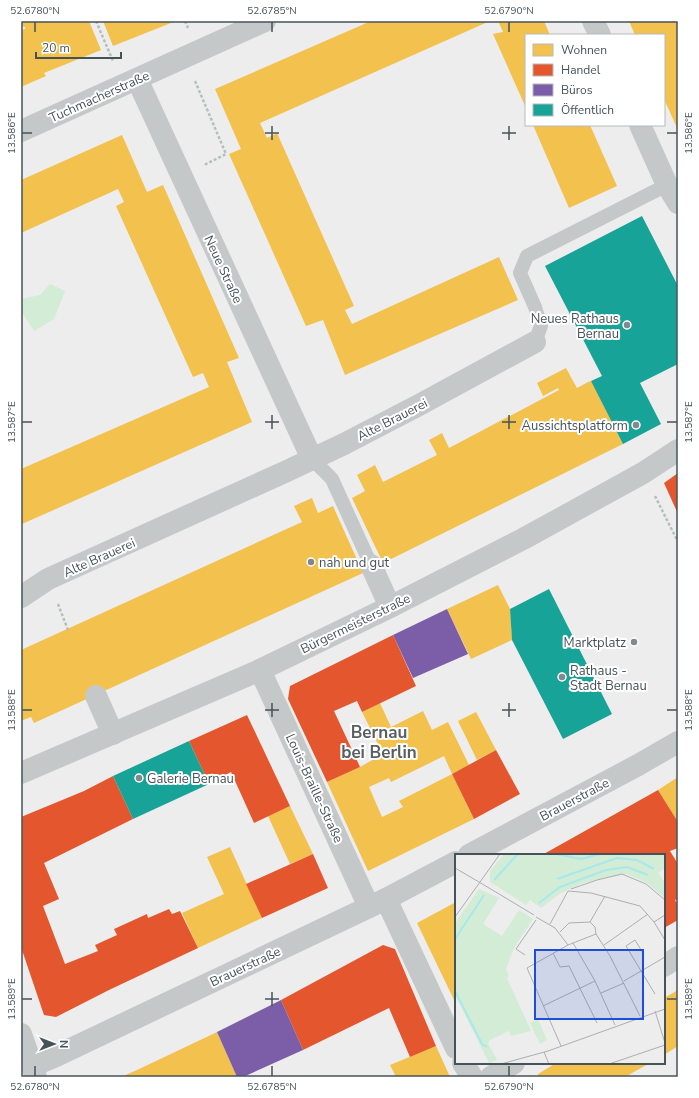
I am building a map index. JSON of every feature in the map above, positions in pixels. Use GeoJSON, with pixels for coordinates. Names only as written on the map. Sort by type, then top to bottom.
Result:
{"type":"FeatureCollection","features":[{"type":"Feature","properties":{"kind":"street","name":"Tuchmacherstraße"},"geometry":{"type":"LineString","coordinates":[[21,131],[265,21]]}},
{"type":"Feature","properties":{"kind":"street"},"geometry":{"type":"LineString","coordinates":[[593,21],[600,34]]}},
{"type":"Feature","properties":{"kind":"street","name":"Neue Straße"},"geometry":{"type":"LineString","coordinates":[[130,82],[181,175],[312,459]]}},
{"type":"Feature","properties":{"kind":"street"},"geometry":{"type":"LineString","coordinates":[[640,126],[667,184],[678,203]]}},
{"type":"Feature","properties":{"kind":"street","name":"Alte Brauerei"},"geometry":{"type":"LineString","coordinates":[[21,597],[48,579],[312,459],[419,405],[535,342]]}},
{"type":"Feature","properties":{"kind":"street","name":"Bürgermeisterstraße"},"geometry":{"type":"LineString","coordinates":[[21,774],[260,670],[390,606],[523,539],[643,473],[678,450]]}},
{"type":"Feature","properties":{"kind":"street"},"geometry":{"type":"LineString","coordinates":[[371,565],[390,606]]}},
{"type":"Feature","properties":{"kind":"street","name":"Louis-Braille-Straße"},"geometry":{"type":"LineString","coordinates":[[260,670],[378,903],[455,1046]]}},
{"type":"Feature","properties":{"kind":"street"},"geometry":{"type":"LineString","coordinates":[[96,696],[113,734]]}},
{"type":"Feature","properties":{"kind":"street","name":"Brauerstraße"},"geometry":{"type":"LineString","coordinates":[[471,854],[638,765],[678,742]]}},
{"type":"Feature","properties":{"kind":"street","name":"Brauerstraße"},"geometry":{"type":"LineString","coordinates":[[34,1071],[56,1056],[378,903],[455,863]]}},
{"type":"Feature","properties":{"kind":"street"},"geometry":{"type":"LineString","coordinates":[[665,965],[678,957]]}},
{"type":"Feature","properties":{"kind":"street"},"geometry":{"type":"LineString","coordinates":[[21,1034],[34,1071]]}},
{"type":"Feature","properties":{"kind":"street"},"geometry":{"type":"LineString","coordinates":[[464,1064],[472,1077]]}},
{"type":"Feature","properties":{"kind":"street"},"geometry":{"type":"LineString","coordinates":[[491,1077],[512,1064]]}},
{"type":"Feature","properties":{"kind":"lane","name":"Alte Brauerei"},"geometry":{"type":"LineString","coordinates":[[535,342],[541,326],[535,307],[520,273],[527,256],[667,184]]}},
{"type":"Feature","properties":{"kind":"lane"},"geometry":{"type":"LineString","coordinates":[[312,459],[332,479],[371,565]]}},
{"type":"Feature","properties":{"kind":"path"},"geometry":{"type":"LineString","coordinates":[[96,21],[130,82]]}},
{"type":"Feature","properties":{"kind":"path"},"geometry":{"type":"LineString","coordinates":[[181,175],[226,154],[194,79]]}},
{"type":"Feature","properties":{"kind":"path"},"geometry":{"type":"LineString","coordinates":[[643,473],[678,542]]}},
{"type":"Feature","properties":{"kind":"green space"},"geometry":{"type":"Polygon","coordinates":[[[50,284],[65,291],[54,319],[34,331],[21,311],[22,299],[40,295],[50,284]]]}},
{"type":"Feature","properties":{"kind":"building: Wohnen"},"geometry":{"type":"Polygon","coordinates":[[[21,21],[89,21],[101,50],[44,73],[46,76],[21,87],[21,31],[26,28],[21,25],[21,21]]]}},
{"type":"Feature","properties":{"kind":"building: Wohnen"},"geometry":{"type":"Polygon","coordinates":[[[103,21],[176,21],[113,46],[103,21]]]}},
{"type":"Feature","properties":{"kind":"building: Wohnen"},"geometry":{"type":"Polygon","coordinates":[[[371,21],[490,21],[260,123],[267,138],[277,133],[354,306],[345,310],[352,324],[499,257],[518,300],[345,375],[323,320],[306,326],[229,154],[241,149],[215,89],[371,21]]]}},
{"type":"Feature","properties":{"kind":"building: Wohnen"},"geometry":{"type":"Polygon","coordinates":[[[498,21],[544,21],[550,34],[525,34],[525,106],[493,34],[503,32],[498,21]]]}},
{"type":"Feature","properties":{"kind":"building: Wohnen"},"geometry":{"type":"Polygon","coordinates":[[[629,21],[678,21],[678,130],[665,101],[665,34],[635,34],[629,21]]]}},
{"type":"Feature","properties":{"kind":"building: Wohnen"},"geometry":{"type":"Polygon","coordinates":[[[533,126],[590,126],[617,186],[569,208],[533,126]]]}},
{"type":"Feature","properties":{"kind":"building: Wohnen"},"geometry":{"type":"Polygon","coordinates":[[[122,135],[147,192],[163,185],[239,358],[227,362],[252,422],[22,524],[21,469],[209,387],[203,373],[193,377],[116,206],[124,202],[118,189],[21,233],[21,180],[122,135]]]}},
{"type":"Feature","properties":{"kind":"building: Wohnen"},"geometry":{"type":"Polygon","coordinates":[[[566,368],[577,388],[590,381],[592,382],[623,444],[383,563],[352,498],[365,491],[357,475],[375,465],[383,482],[437,455],[429,440],[442,433],[449,448],[559,390],[558,388],[543,396],[537,383],[566,368]]]}},
{"type":"Feature","properties":{"kind":"building: Wohnen"},"geometry":{"type":"Polygon","coordinates":[[[312,498],[318,513],[333,506],[363,573],[34,723],[31,717],[21,721],[21,650],[302,522],[294,506],[312,498]]]}},
{"type":"Feature","properties":{"kind":"building: Wohnen"},"geometry":{"type":"Polygon","coordinates":[[[498,585],[510,609],[512,640],[471,659],[447,609],[498,585]]]}},
{"type":"Feature","properties":{"kind":"building: Wohnen"},"geometry":{"type":"Polygon","coordinates":[[[380,703],[391,727],[423,711],[432,730],[448,722],[469,765],[452,774],[474,819],[368,871],[327,782],[360,767],[383,754],[362,712],[380,703]],[[444,756],[391,782],[389,778],[369,787],[382,817],[403,807],[399,801],[452,774],[444,756]]]}},
{"type":"Feature","properties":{"kind":"building: Wohnen"},"geometry":{"type":"Polygon","coordinates":[[[476,712],[496,750],[477,760],[458,721],[476,712]]]}},
{"type":"Feature","properties":{"kind":"building: Wohnen"},"geometry":{"type":"Polygon","coordinates":[[[678,777],[678,822],[658,790],[678,777]]]}},
{"type":"Feature","properties":{"kind":"building: Wohnen"},"geometry":{"type":"Polygon","coordinates":[[[290,806],[313,854],[290,864],[268,816],[290,806]]]}},
{"type":"Feature","properties":{"kind":"building: Wohnen"},"geometry":{"type":"Polygon","coordinates":[[[230,847],[262,918],[198,948],[182,913],[224,894],[207,857],[230,847]]]}},
{"type":"Feature","properties":{"kind":"building: Wohnen"},"geometry":{"type":"Polygon","coordinates":[[[455,903],[455,1002],[417,923],[455,903]]]}},
{"type":"Feature","properties":{"kind":"building: Wohnen"},"geometry":{"type":"Polygon","coordinates":[[[678,990],[678,1046],[665,1054],[665,997],[678,990]]]}},
{"type":"Feature","properties":{"kind":"building: Wohnen"},"geometry":{"type":"Polygon","coordinates":[[[217,1032],[237,1077],[121,1077],[137,1070],[217,1032]]]}},
{"type":"Feature","properties":{"kind":"building: Wohnen"},"geometry":{"type":"Polygon","coordinates":[[[436,1046],[450,1077],[396,1077],[390,1065],[436,1046]]]}},
{"type":"Feature","properties":{"kind":"building: Wohnen"},"geometry":{"type":"Polygon","coordinates":[[[554,1064],[648,1064],[625,1077],[539,1077],[538,1074],[554,1064]]]}},
{"type":"Feature","properties":{"kind":"building: Handel"},"geometry":{"type":"Polygon","coordinates":[[[678,473],[678,514],[664,483],[678,473]]]}},
{"type":"Feature","properties":{"kind":"building: Handel"},"geometry":{"type":"Polygon","coordinates":[[[393,635],[416,686],[362,712],[357,701],[334,711],[360,767],[327,782],[288,699],[290,686],[393,635]]]}},
{"type":"Feature","properties":{"kind":"building: Handel"},"geometry":{"type":"Polygon","coordinates":[[[247,715],[290,806],[254,823],[231,772],[209,784],[189,741],[247,715]]]}},
{"type":"Feature","properties":{"kind":"building: Handel"},"geometry":{"type":"Polygon","coordinates":[[[496,750],[520,794],[474,819],[452,774],[496,750]]]}},
{"type":"Feature","properties":{"kind":"building: Handel"},"geometry":{"type":"Polygon","coordinates":[[[113,776],[133,819],[44,863],[59,899],[43,906],[65,964],[98,951],[95,945],[117,935],[114,929],[147,914],[148,918],[169,909],[172,914],[180,911],[198,948],[56,1017],[44,1015],[21,947],[21,817],[84,791],[113,776]]]}},
{"type":"Feature","properties":{"kind":"building: Handel"},"geometry":{"type":"Polygon","coordinates":[[[658,790],[678,822],[678,848],[670,851],[678,864],[678,899],[675,900],[678,905],[678,920],[665,927],[665,854],[544,854],[658,790]]]}},
{"type":"Feature","properties":{"kind":"building: Handel"},"geometry":{"type":"Polygon","coordinates":[[[313,854],[328,888],[262,918],[246,884],[313,854]]]}},
{"type":"Feature","properties":{"kind":"building: Handel"},"geometry":{"type":"Polygon","coordinates":[[[383,945],[395,949],[436,1046],[410,1057],[389,1008],[303,1050],[281,1000],[383,945]]]}},
{"type":"Feature","properties":{"kind":"building: Büros"},"geometry":{"type":"Polygon","coordinates":[[[447,609],[468,654],[413,678],[393,635],[447,609]]]}},
{"type":"Feature","properties":{"kind":"building: Büros"},"geometry":{"type":"Polygon","coordinates":[[[281,1000],[303,1050],[243,1077],[237,1077],[217,1032],[281,1000]]]}},
{"type":"Feature","properties":{"kind":"building: Öffentlich","name":"Neues Rathaus Bernau"},"geometry":{"type":"Polygon","coordinates":[[[642,216],[678,286],[678,364],[640,383],[661,424],[623,444],[591,381],[602,376],[545,266],[642,216]]]}},
{"type":"Feature","properties":{"kind":"building: Öffentlich","name":"Rathaus - Stadt Bernau"},"geometry":{"type":"Polygon","coordinates":[[[549,589],[612,714],[563,739],[512,640],[510,609],[549,589]]]}},
{"type":"Feature","properties":{"kind":"building: Öffentlich"},"geometry":{"type":"Polygon","coordinates":[[[189,741],[209,784],[133,819],[113,776],[189,741]]]}},
{"type":"Feature","properties":{"kind":"place","name":"Neues Rathaus Bernau"},"geometry":{"type":"Point","coordinates":[627,325]}},
{"type":"Feature","properties":{"kind":"place","name":"Aussichtsplatform"},"geometry":{"type":"Point","coordinates":[636,425]}},
{"type":"Feature","properties":{"kind":"place","name":"nah und gut"},"geometry":{"type":"Point","coordinates":[311,562]}},
{"type":"Feature","properties":{"kind":"place","name":"Marktplatz"},"geometry":{"type":"Point","coordinates":[634,642]}},
{"type":"Feature","properties":{"kind":"place","name":"Rathaus - Stadt Bernau"},"geometry":{"type":"Point","coordinates":[562,677]}},
{"type":"Feature","properties":{"kind":"place","name":"Galerie Bernau"},"geometry":{"type":"Point","coordinates":[139,778]}},
{"type":"Feature","properties":{"kind":"district","name":"Bernau bei Berlin"},"geometry":{"type":"Point","coordinates":[379,742]}}]}
